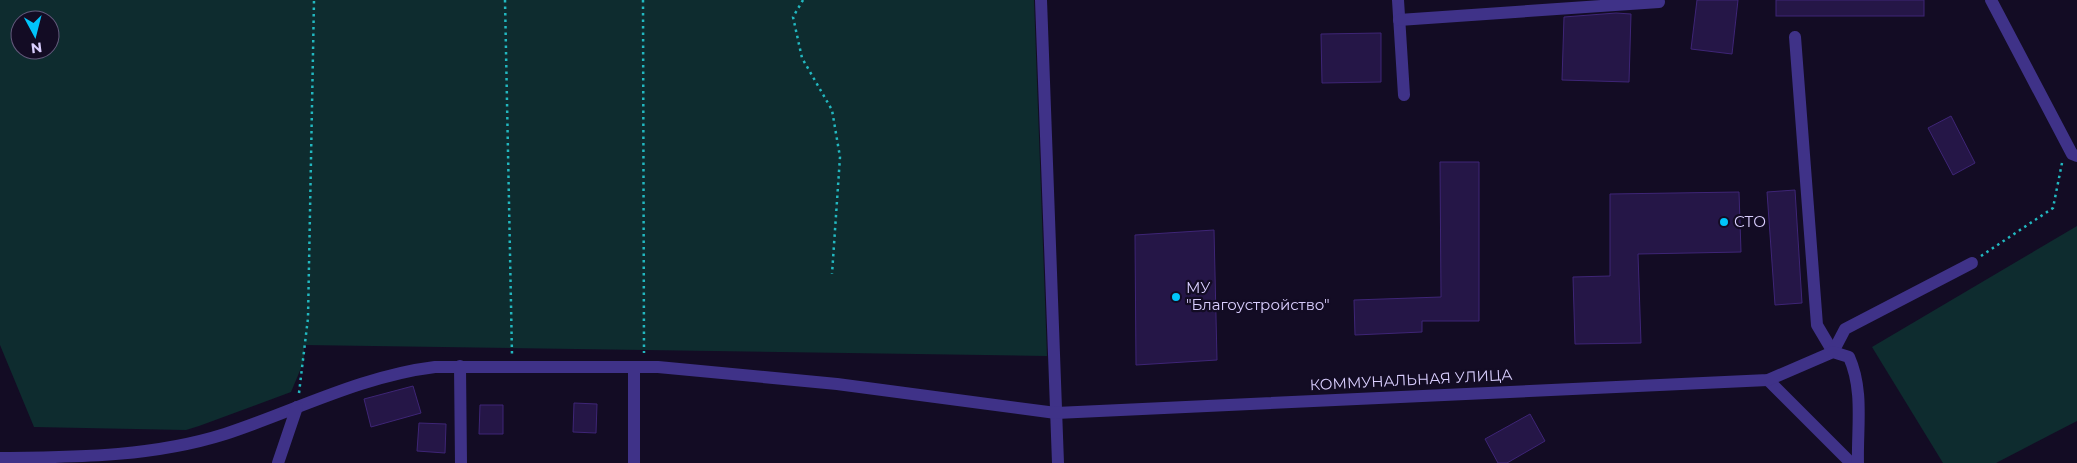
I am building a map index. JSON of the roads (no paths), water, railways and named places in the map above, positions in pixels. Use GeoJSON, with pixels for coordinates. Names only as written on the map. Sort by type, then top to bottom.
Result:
{"type":"FeatureCollection","features":[{"type":"Feature","properties":{"kind":"street"},"geometry":{"type":"LineString","coordinates":[[1041,0],[1058,463]]}},
{"type":"Feature","properties":{"kind":"street"},"geometry":{"type":"LineString","coordinates":[[1398,0],[1404,95]]}},
{"type":"Feature","properties":{"kind":"street"},"geometry":{"type":"LineString","coordinates":[[1991,0],[2072,154],[2077,156]]}},
{"type":"Feature","properties":{"kind":"street"},"geometry":{"type":"LineString","coordinates":[[1399,20],[1659,2]]}},
{"type":"Feature","properties":{"kind":"street"},"geometry":{"type":"LineString","coordinates":[[1795,37],[1817,325],[1833,352],[1848,357],[1856,373],[1858,390],[1858,463]]}},
{"type":"Feature","properties":{"kind":"street"},"geometry":{"type":"LineString","coordinates":[[1851,463],[1768,380],[1833,352],[1845,328],[1972,263]]}},
{"type":"Feature","properties":{"kind":"street"},"geometry":{"type":"LineString","coordinates":[[460,366],[461,463]]}},
{"type":"Feature","properties":{"kind":"street","name":"КОММУНАЛЬНАЯ УЛИЦА"},"geometry":{"type":"LineString","coordinates":[[0,458],[91,456],[135,453],[175,447],[226,434],[360,383],[411,370],[460,366],[639,367],[837,384],[1056,413],[1768,380]]}},
{"type":"Feature","properties":{"kind":"street"},"geometry":{"type":"LineString","coordinates":[[634,463],[639,367]]}},
{"type":"Feature","properties":{"kind":"street"},"geometry":{"type":"LineString","coordinates":[[278,463],[297,407]]}},
{"type":"Feature","properties":{"kind":"place","name":"СТО"},"geometry":{"type":"Point","coordinates":[1724,222]}},
{"type":"Feature","properties":{"kind":"place","name":"МУ \"Благоустройство\""},"geometry":{"type":"Point","coordinates":[1176,297]}}]}
